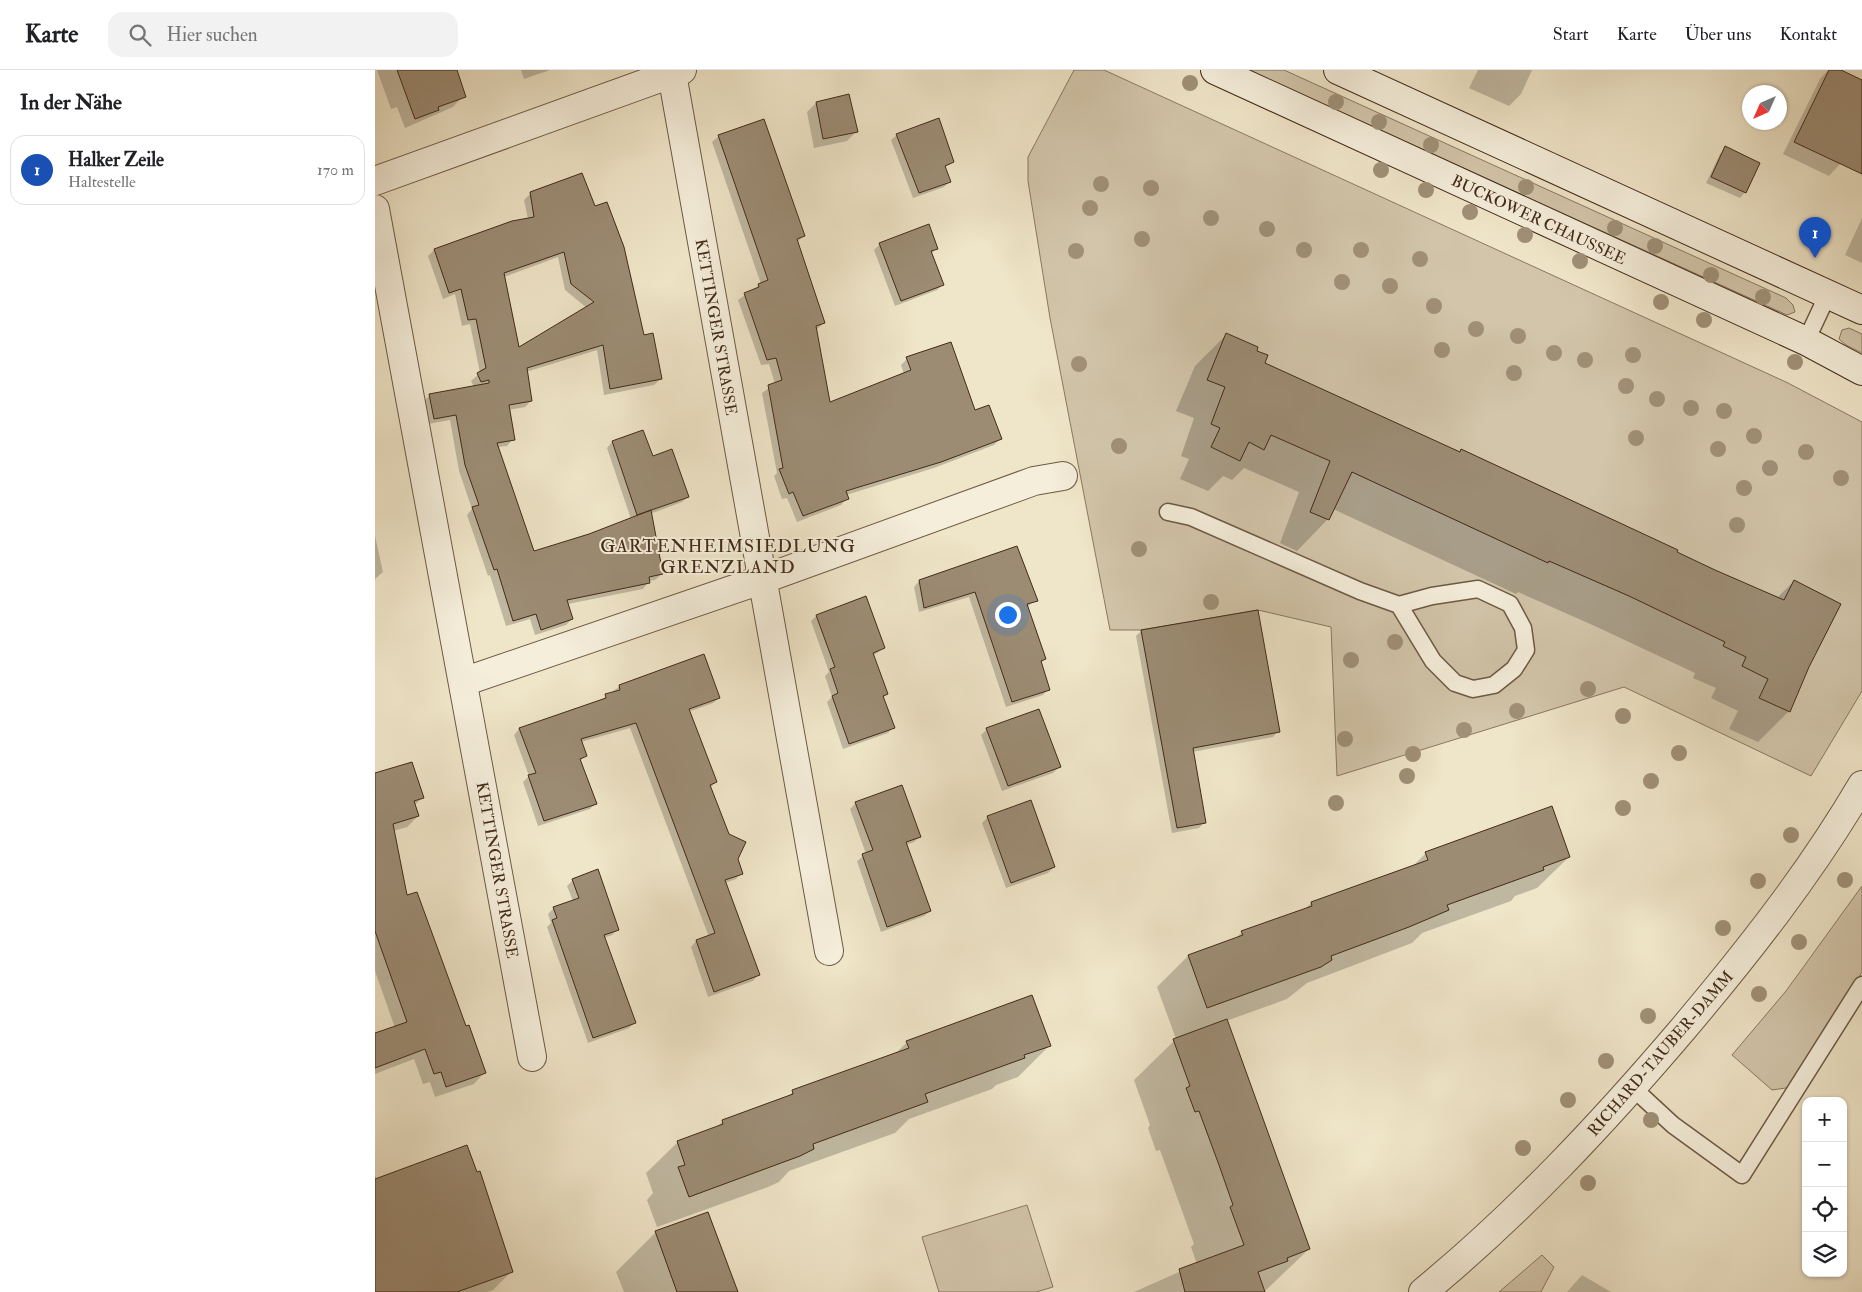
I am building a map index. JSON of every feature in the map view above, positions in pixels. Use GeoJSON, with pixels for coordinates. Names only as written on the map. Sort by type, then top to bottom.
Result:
{"type":"FeatureCollection","features":[{"type":"Feature","properties":{"kind":"street","name":"BUCKOWER CHAUSSEE"},"geometry":{"type":"LineString","coordinates":[[1215,70],[1806,341],[1862,371]]}},
{"type":"Feature","properties":{"kind":"street"},"geometry":{"type":"LineString","coordinates":[[1338,70],[1862,310]]}},
{"type":"Feature","properties":{"kind":"street","name":"KETTINGER STRASSE"},"geometry":{"type":"LineString","coordinates":[[375,181],[677,72],[761,580],[829,951]]}},
{"type":"Feature","properties":{"kind":"street","name":"KETTINGER STRASSE"},"geometry":{"type":"LineString","coordinates":[[375,209],[532,1057]]}},
{"type":"Feature","properties":{"kind":"street"},"geometry":{"type":"LineString","coordinates":[[463,682],[761,580],[1034,481],[1063,476]]}},
{"type":"Feature","properties":{"kind":"street","name":"RICHARD-TAUBER-DAMM"},"geometry":{"type":"LineString","coordinates":[[1423,1292],[1562,1164],[1633,1088],[1767,926],[1844,815],[1862,785]]}},
{"type":"Feature","properties":{"kind":"lane"},"geometry":{"type":"LineString","coordinates":[[1806,341],[1828,294]]}},
{"type":"Feature","properties":{"kind":"lane"},"geometry":{"type":"LineString","coordinates":[[1168,512],[1191,516],[1360,591],[1399,605],[1432,596],[1478,589],[1510,604],[1523,628],[1526,650],[1514,669],[1494,685],[1473,689],[1455,683],[1433,661],[1399,605]]}},
{"type":"Feature","properties":{"kind":"lane"},"geometry":{"type":"LineString","coordinates":[[1633,1088],[1673,1125],[1742,1174],[1862,985]]}},
{"type":"Feature","properties":{"kind":"shaded area"},"geometry":{"type":"Polygon","coordinates":[[[1074,70],[1104,70],[1788,383],[1862,422],[1862,691],[1811,776],[1624,687],[1337,776],[1331,627],[1258,610],[1141,630],[1110,630],[1050,318],[1028,181],[1028,157],[1074,70]]]}},
{"type":"Feature","properties":{"kind":"shaded area"},"geometry":{"type":"Polygon","coordinates":[[[1247,70],[1284,70],[1786,298],[1793,305],[1795,312],[1787,315],[1247,70]]]}},
{"type":"Feature","properties":{"kind":"shaded area"},"geometry":{"type":"Polygon","coordinates":[[[1849,328],[1862,334],[1862,353],[1839,339],[1842,330],[1849,328]]]}},
{"type":"Feature","properties":{"kind":"shaded area"},"geometry":{"type":"Polygon","coordinates":[[[1862,886],[1862,972],[1793,1087],[1772,1090],[1732,1055],[1786,991],[1862,886]]]}},
{"type":"Feature","properties":{"kind":"shaded area"},"geometry":{"type":"Polygon","coordinates":[[[1027,1205],[1053,1287],[1036,1292],[939,1292],[922,1237],[1027,1205]]]}},
{"type":"Feature","properties":{"kind":"shaded area"},"geometry":{"type":"Polygon","coordinates":[[[1542,1255],[1554,1267],[1541,1292],[1499,1292],[1542,1255]]]}},
{"type":"Feature","properties":{"kind":"building"},"geometry":{"type":"Polygon","coordinates":[[[397,70],[457,70],[466,97],[438,107],[439,110],[415,119],[397,70]]]}},
{"type":"Feature","properties":{"kind":"building"},"geometry":{"type":"Polygon","coordinates":[[[1829,70],[1841,70],[1862,80],[1862,174],[1794,142],[1829,70]]]}},
{"type":"Feature","properties":{"kind":"building"},"geometry":{"type":"Polygon","coordinates":[[[849,94],[858,132],[823,139],[816,102],[849,94]]]}},
{"type":"Feature","properties":{"kind":"building"},"geometry":{"type":"Polygon","coordinates":[[[939,118],[954,162],[945,166],[951,182],[919,193],[896,134],[939,118]]]}},
{"type":"Feature","properties":{"kind":"building"},"geometry":{"type":"Polygon","coordinates":[[[764,119],[805,236],[797,239],[825,323],[816,326],[830,402],[911,370],[906,357],[951,342],[975,410],[989,405],[1002,439],[941,462],[846,491],[849,499],[803,516],[793,492],[789,494],[779,469],[783,468],[768,385],[782,380],[776,358],[767,360],[744,293],[759,287],[758,284],[768,280],[718,135],[764,119]]]}},
{"type":"Feature","properties":{"kind":"building"},"geometry":{"type":"Polygon","coordinates":[[[1725,146],[1760,163],[1746,193],[1711,177],[1725,146]]]}},
{"type":"Feature","properties":{"kind":"building"},"geometry":{"type":"Polygon","coordinates":[[[582,173],[595,206],[607,202],[624,247],[644,335],[653,333],[662,379],[610,389],[603,345],[527,368],[532,401],[509,405],[515,440],[497,443],[534,551],[589,534],[651,510],[663,574],[649,577],[650,583],[567,600],[573,619],[541,630],[536,614],[513,621],[497,569],[494,570],[472,507],[479,505],[465,465],[456,415],[434,419],[429,394],[489,383],[489,380],[481,382],[477,373],[486,368],[476,319],[468,320],[461,289],[449,293],[434,249],[512,221],[534,217],[530,192],[582,173]],[[564,252],[504,273],[519,347],[594,302],[571,284],[564,252]]]}},
{"type":"Feature","properties":{"kind":"building"},"geometry":{"type":"Polygon","coordinates":[[[929,224],[938,249],[931,251],[944,285],[901,301],[879,243],[929,224]]]}},
{"type":"Feature","properties":{"kind":"building"},"geometry":{"type":"Polygon","coordinates":[[[1226,333],[1258,347],[1257,351],[1268,355],[1265,363],[1460,452],[1461,449],[1678,550],[1677,552],[1715,570],[1784,600],[1794,580],[1841,604],[1809,667],[1790,712],[1759,698],[1768,679],[1742,666],[1746,657],[1723,646],[1725,642],[1629,596],[1549,561],[1548,563],[1352,472],[1329,520],[1310,512],[1330,461],[1271,435],[1264,450],[1249,442],[1240,461],[1211,447],[1220,428],[1211,424],[1225,387],[1207,380],[1226,333]]]}},
{"type":"Feature","properties":{"kind":"building"},"geometry":{"type":"Polygon","coordinates":[[[643,430],[653,456],[672,449],[689,497],[637,515],[612,441],[643,430]]]}},
{"type":"Feature","properties":{"kind":"building"},"geometry":{"type":"Polygon","coordinates":[[[1017,546],[1038,601],[1027,604],[1046,659],[1041,661],[1050,690],[1012,702],[975,592],[924,608],[919,580],[1017,546]]]}},
{"type":"Feature","properties":{"kind":"building"},"geometry":{"type":"Polygon","coordinates":[[[866,596],[885,648],[873,653],[888,694],[883,696],[895,728],[849,744],[832,696],[838,693],[830,669],[835,667],[816,615],[866,596]]]}},
{"type":"Feature","properties":{"kind":"building"},"geometry":{"type":"Polygon","coordinates":[[[1258,610],[1280,732],[1193,748],[1206,823],[1177,828],[1141,630],[1258,610]]]}},
{"type":"Feature","properties":{"kind":"building"},"geometry":{"type":"Polygon","coordinates":[[[704,654],[720,698],[689,709],[717,782],[710,785],[729,834],[746,842],[738,859],[743,874],[725,880],[760,975],[714,992],[696,940],[715,933],[636,723],[581,739],[587,756],[580,759],[597,804],[544,821],[528,775],[536,773],[519,728],[606,698],[605,694],[620,690],[619,685],[704,654]]]}},
{"type":"Feature","properties":{"kind":"building"},"geometry":{"type":"Polygon","coordinates":[[[1039,709],[1061,767],[1008,786],[986,728],[1039,709]]]}},
{"type":"Feature","properties":{"kind":"building"},"geometry":{"type":"Polygon","coordinates":[[[412,762],[424,798],[414,801],[419,816],[393,824],[407,895],[417,892],[466,1026],[469,1025],[486,1073],[446,1087],[441,1072],[434,1074],[425,1049],[375,1068],[375,1033],[407,1022],[375,931],[375,773],[412,762]]]}},
{"type":"Feature","properties":{"kind":"building"},"geometry":{"type":"Polygon","coordinates":[[[902,785],[921,837],[906,842],[931,911],[887,927],[862,854],[873,850],[855,802],[902,785]]]}},
{"type":"Feature","properties":{"kind":"building"},"geometry":{"type":"Polygon","coordinates":[[[1031,800],[1055,867],[1011,883],[987,816],[1031,800]]]}},
{"type":"Feature","properties":{"kind":"building"},"geometry":{"type":"Polygon","coordinates":[[[1552,806],[1570,857],[1543,867],[1544,870],[1447,905],[1449,910],[1409,927],[1331,956],[1332,960],[1321,967],[1207,1008],[1188,955],[1243,935],[1241,931],[1312,906],[1311,902],[1428,860],[1425,852],[1552,806]]]}},
{"type":"Feature","properties":{"kind":"building"},"geometry":{"type":"Polygon","coordinates":[[[598,869],[619,930],[604,935],[636,1023],[593,1038],[552,920],[557,918],[553,907],[579,898],[572,879],[598,869]]]}},
{"type":"Feature","properties":{"kind":"building"},"geometry":{"type":"Polygon","coordinates":[[[1032,995],[1051,1046],[1024,1055],[1025,1058],[925,1094],[928,1102],[813,1144],[814,1149],[800,1156],[689,1197],[678,1167],[685,1165],[677,1141],[723,1124],[722,1120],[793,1094],[792,1090],[909,1048],[906,1041],[1032,995]]]}},
{"type":"Feature","properties":{"kind":"building"},"geometry":{"type":"Polygon","coordinates":[[[1227,1019],[1310,1249],[1287,1258],[1288,1261],[1258,1272],[1265,1292],[1185,1292],[1179,1269],[1244,1245],[1230,1207],[1233,1205],[1219,1165],[1199,1111],[1195,1112],[1186,1088],[1190,1086],[1173,1039],[1227,1019]]]}},
{"type":"Feature","properties":{"kind":"building"},"geometry":{"type":"Polygon","coordinates":[[[467,1145],[477,1172],[480,1171],[513,1272],[457,1292],[375,1292],[375,1179],[467,1145]]]}},
{"type":"Feature","properties":{"kind":"building"},"geometry":{"type":"Polygon","coordinates":[[[708,1212],[738,1292],[677,1292],[655,1231],[708,1212]]]}},
{"type":"Feature","properties":{"kind":"place","name":"Halker Zeile"},"geometry":{"type":"Point","coordinates":[1815,258]}},
{"type":"Feature","properties":{"kind":"district","name":"GARTENHEIMSIEDLUNG GRENZLAND"},"geometry":{"type":"Point","coordinates":[728,556]}}]}
